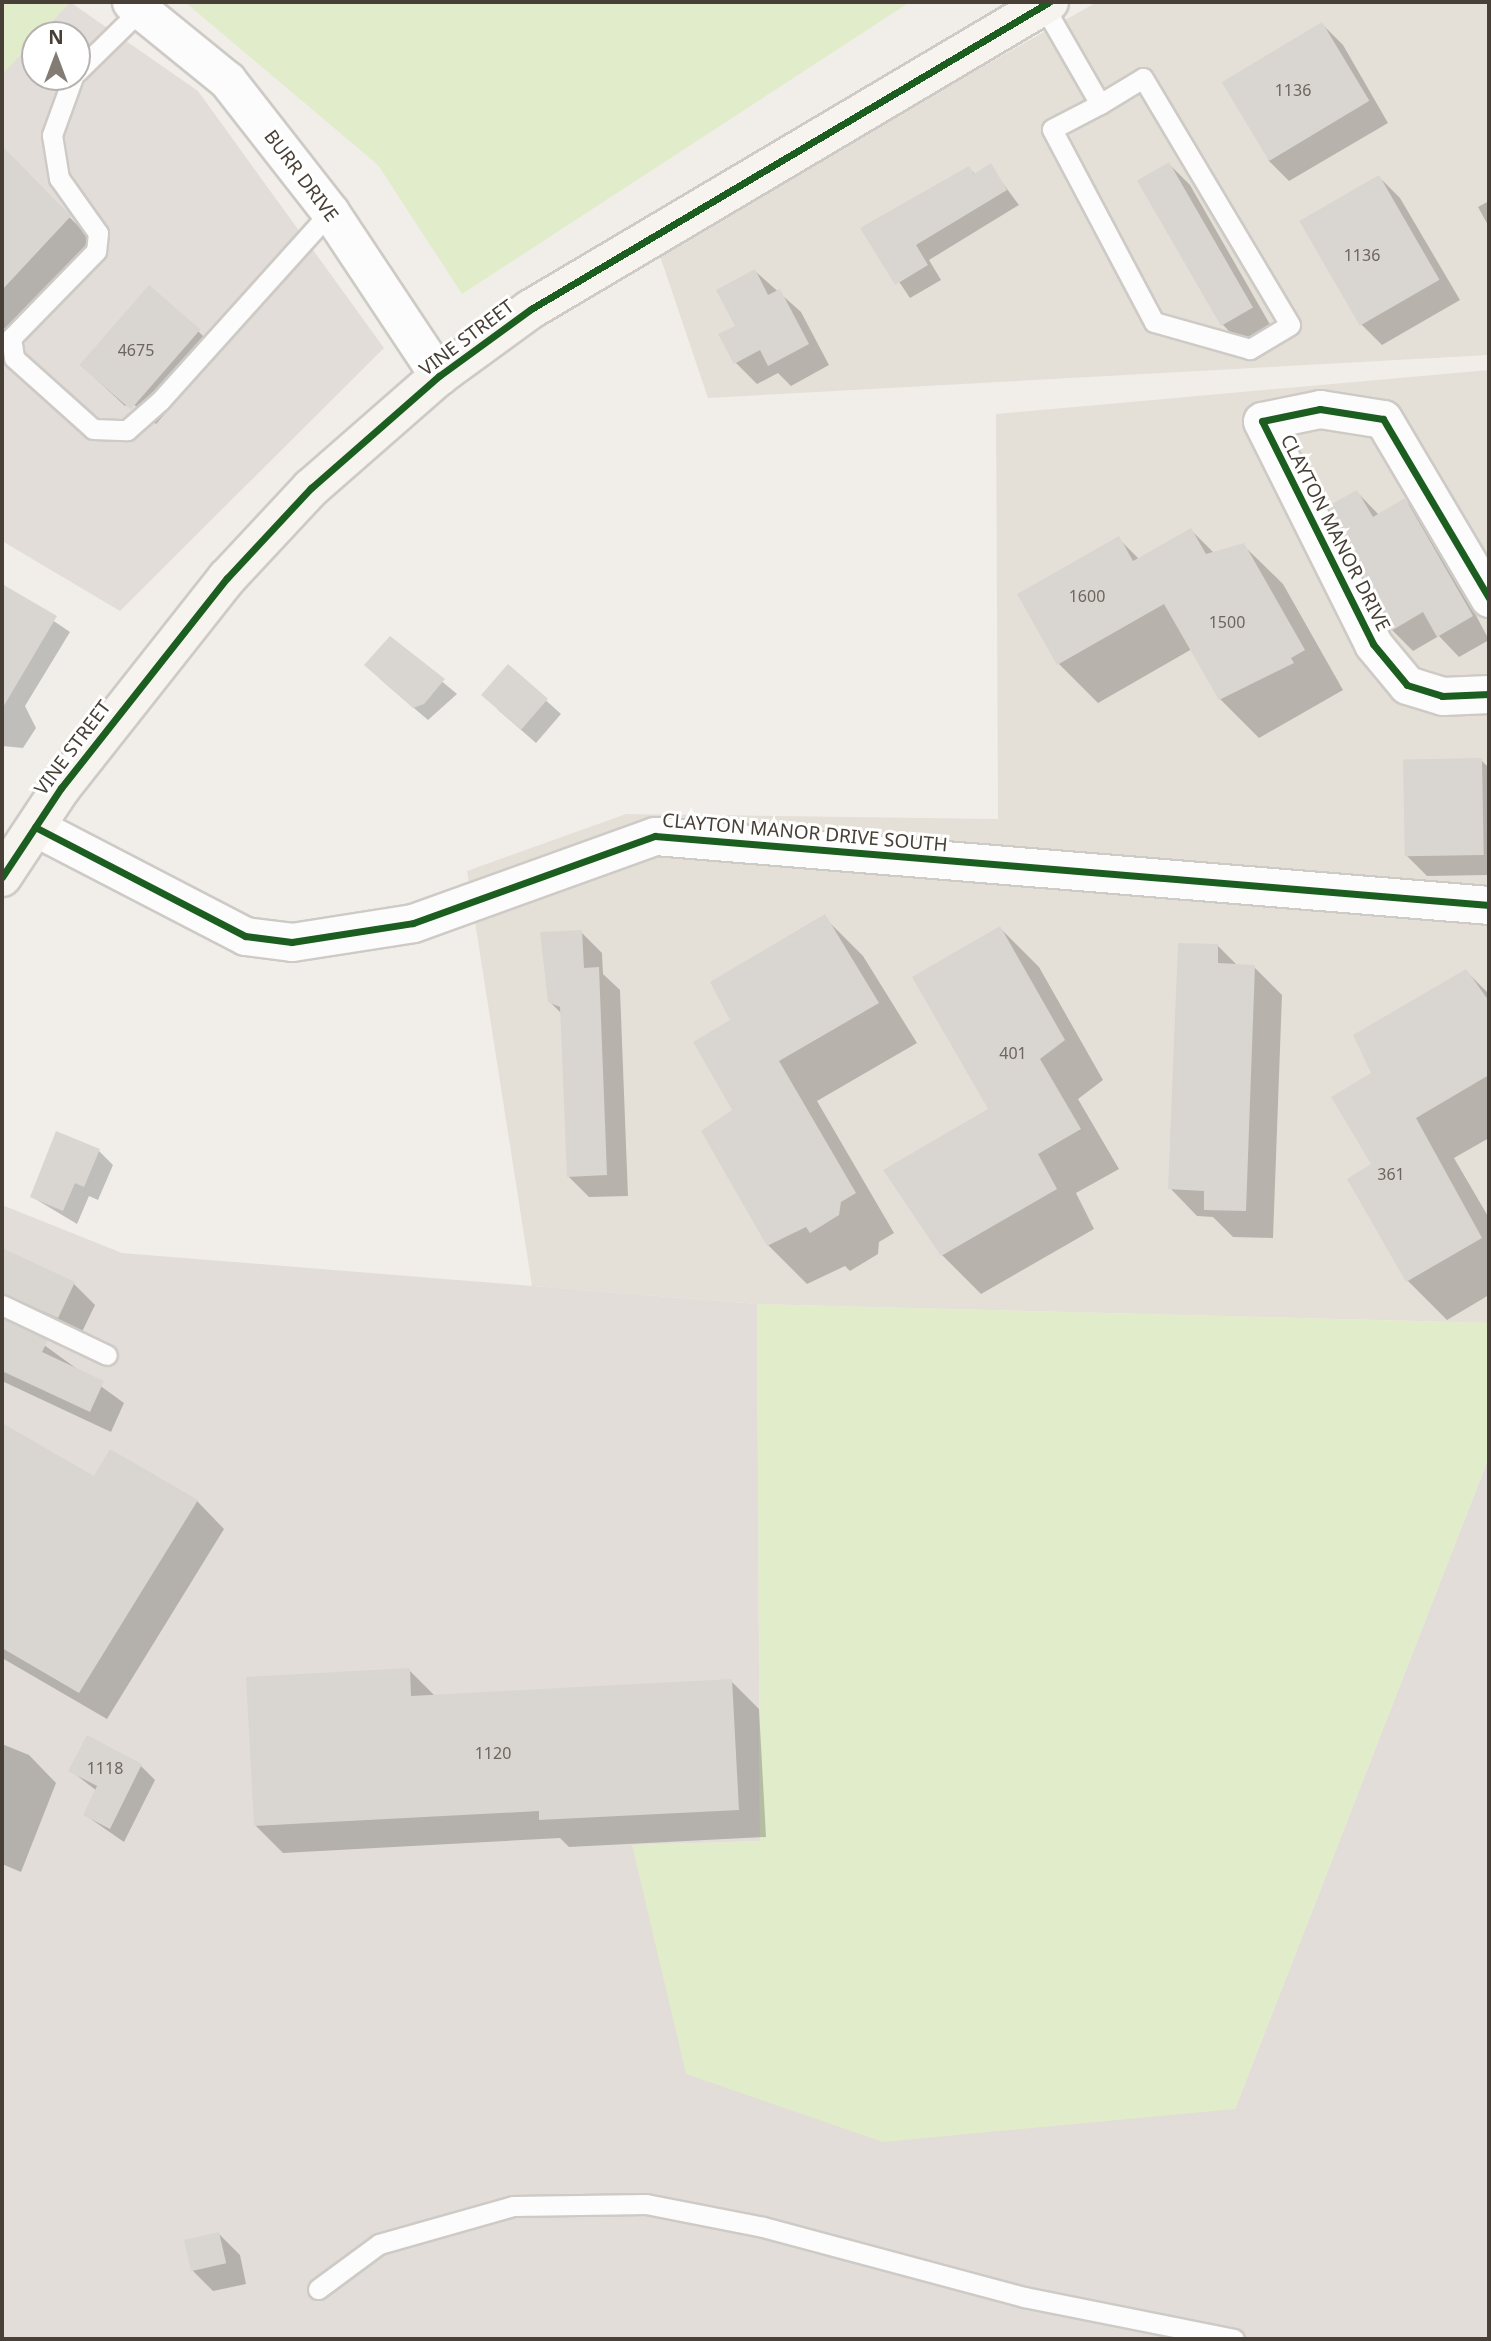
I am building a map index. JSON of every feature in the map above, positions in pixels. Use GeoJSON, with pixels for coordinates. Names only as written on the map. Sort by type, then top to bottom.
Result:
{"type":"FeatureCollection","features":[{"type":"Feature","properties":{"kind":"street","name":"VINE STREET"},"geometry":{"type":"LineString","coordinates":[[2,877],[34,827],[227,578],[312,488],[439,376],[531,309],[1046,3]]}},
{"type":"Feature","properties":{"kind":"street","name":"BURR DRIVE"},"geometry":{"type":"LineString","coordinates":[[136,5],[227,80],[330,212],[439,376]]}},
{"type":"Feature","properties":{"kind":"street","name":"CLAYTON MANOR DRIVE"},"geometry":{"type":"LineString","coordinates":[[1489,598],[1383,419],[1320,408],[1262,421],[1373,644],[1407,685],[1442,696],[1489,694]]}},
{"type":"Feature","properties":{"kind":"street","name":"CLAYTON MANOR DRIVE SOUTH"},"geometry":{"type":"LineString","coordinates":[[34,827],[245,936],[292,942],[413,923],[655,836],[1489,905]]}},
{"type":"Feature","properties":{"kind":"lane"},"geometry":{"type":"LineString","coordinates":[[1046,3],[1100,104]]}},
{"type":"Feature","properties":{"kind":"lane"},"geometry":{"type":"LineString","coordinates":[[91,56],[136,5]]}},
{"type":"Feature","properties":{"kind":"lane"},"geometry":{"type":"LineString","coordinates":[[1143,78],[1290,325],[1250,349],[1154,322],[1052,129],[1100,104],[1143,78]]}},
{"type":"Feature","properties":{"kind":"lane"},"geometry":{"type":"LineString","coordinates":[[68,91],[52,135],[59,178],[98,233],[96,251],[11,338],[14,358],[93,429],[127,430],[160,401],[330,212]]}},
{"type":"Feature","properties":{"kind":"lane"},"geometry":{"type":"LineString","coordinates":[[2,1305],[107,1354]]}},
{"type":"Feature","properties":{"kind":"lane"},"geometry":{"type":"LineString","coordinates":[[318,2289],[379,2244],[513,2206],[646,2204],[763,2227],[1024,2297],[1234,2339]]}},
{"type":"Feature","properties":{"kind":"shaded area"},"geometry":{"type":"Polygon","coordinates":[[[70,2],[198,91],[384,348],[120,611],[2,541],[2,74],[21,54],[21,91],[91,91],[91,21],[52,21],[70,2]]]}},
{"type":"Feature","properties":{"kind":"shaded area"},"geometry":{"type":"Polygon","coordinates":[[[1097,2],[1489,2],[1489,355],[708,398],[658,250],[1097,2]]]}},
{"type":"Feature","properties":{"kind":"shaded area"},"geometry":{"type":"Polygon","coordinates":[[[1489,370],[1489,1323],[757,1304],[532,1286],[467,871],[626,814],[998,819],[996,414],[1489,370]]]}},
{"type":"Feature","properties":{"kind":"shaded area"},"geometry":{"type":"Polygon","coordinates":[[[2,1205],[122,1253],[757,1304],[760,1841],[633,1845],[1235,2109],[1489,1457],[1489,2339],[2,2339],[2,1205]]]}},
{"type":"Feature","properties":{"kind":"green space"},"geometry":{"type":"Polygon","coordinates":[[[2,2],[70,2],[52,21],[21,21],[21,54],[2,74],[2,2]]]}},
{"type":"Feature","properties":{"kind":"green space"},"geometry":{"type":"Polygon","coordinates":[[[185,2],[910,2],[462,294],[378,165],[185,2]]]}},
{"type":"Feature","properties":{"kind":"green space"},"geometry":{"type":"Polygon","coordinates":[[[757,1304],[1489,1323],[1489,1457],[1235,2109],[883,2142],[686,2074],[632,1845],[760,1841],[757,1304]]]}},
{"type":"Feature","properties":{"kind":"building"},"geometry":{"type":"Polygon","coordinates":[[[1322,22],[1369,101],[1269,161],[1222,82],[1322,22]]]}},
{"type":"Feature","properties":{"kind":"building"},"geometry":{"type":"Polygon","coordinates":[[[2,146],[71,216],[2,290],[2,146]]]}},
{"type":"Feature","properties":{"kind":"building"},"geometry":{"type":"Polygon","coordinates":[[[1169,162],[1253,307],[1221,326],[1137,181],[1169,162]]]}},
{"type":"Feature","properties":{"kind":"building"},"geometry":{"type":"Polygon","coordinates":[[[991,163],[1007,190],[916,245],[928,265],[895,285],[860,228],[969,166],[974,174],[991,163]]]}},
{"type":"Feature","properties":{"kind":"building"},"geometry":{"type":"Polygon","coordinates":[[[1379,175],[1440,280],[1360,326],[1299,221],[1379,175]]]}},
{"type":"Feature","properties":{"kind":"building"},"geometry":{"type":"Polygon","coordinates":[[[755,269],[768,295],[780,289],[809,344],[768,366],[760,350],[734,364],[718,334],[735,326],[716,290],[755,269]]]}},
{"type":"Feature","properties":{"kind":"building"},"geometry":{"type":"Polygon","coordinates":[[[149,285],[200,330],[131,410],[79,365],[149,285]]]}},
{"type":"Feature","properties":{"kind":"building"},"geometry":{"type":"Polygon","coordinates":[[[1357,490],[1373,517],[1405,498],[1473,616],[1437,637],[1423,612],[1391,631],[1328,506],[1357,490]]]}},
{"type":"Feature","properties":{"kind":"building"},"geometry":{"type":"Polygon","coordinates":[[[1191,528],[1206,554],[1244,543],[1305,650],[1291,658],[1294,663],[1219,700],[1164,604],[1057,665],[1017,594],[1119,536],[1133,561],[1191,528]]]}},
{"type":"Feature","properties":{"kind":"building"},"geometry":{"type":"Polygon","coordinates":[[[2,584],[57,616],[2,709],[2,584]]]}},
{"type":"Feature","properties":{"kind":"building"},"geometry":{"type":"Polygon","coordinates":[[[390,636],[445,679],[424,704],[413,708],[364,665],[390,636]]]}},
{"type":"Feature","properties":{"kind":"building"},"geometry":{"type":"Polygon","coordinates":[[[508,664],[548,699],[521,730],[481,695],[508,664]]]}},
{"type":"Feature","properties":{"kind":"building"},"geometry":{"type":"Polygon","coordinates":[[[1482,758],[1484,855],[1405,856],[1403,759],[1482,758]]]}},
{"type":"Feature","properties":{"kind":"building"},"geometry":{"type":"Polygon","coordinates":[[[825,914],[879,1003],[779,1061],[856,1193],[841,1202],[839,1215],[810,1233],[806,1227],[767,1246],[701,1131],[732,1110],[693,1042],[730,1020],[710,982],[825,914]]]}},
{"type":"Feature","properties":{"kind":"building"},"geometry":{"type":"Polygon","coordinates":[[[1000,926],[1065,1040],[1040,1059],[1081,1129],[1038,1154],[1057,1189],[941,1256],[883,1170],[988,1109],[912,977],[1000,926]]]}},
{"type":"Feature","properties":{"kind":"building"},"geometry":{"type":"Polygon","coordinates":[[[582,930],[584,968],[599,967],[607,1175],[567,1177],[560,1007],[548,1002],[540,932],[582,930]]]}},
{"type":"Feature","properties":{"kind":"building"},"geometry":{"type":"Polygon","coordinates":[[[1178,943],[1218,944],[1218,963],[1255,965],[1246,1211],[1204,1210],[1204,1191],[1168,1189],[1178,943]]]}},
{"type":"Feature","properties":{"kind":"building"},"geometry":{"type":"Polygon","coordinates":[[[1466,969],[1489,1001],[1489,1075],[1416,1118],[1482,1238],[1406,1282],[1347,1179],[1371,1164],[1331,1097],[1371,1073],[1353,1035],[1466,969]]]}},
{"type":"Feature","properties":{"kind":"building"},"geometry":{"type":"Polygon","coordinates":[[[56,1131],[100,1149],[84,1187],[75,1183],[63,1211],[30,1197],[56,1131]]]}},
{"type":"Feature","properties":{"kind":"building"},"geometry":{"type":"Polygon","coordinates":[[[2,1248],[75,1282],[58,1318],[2,1293],[2,1248]]]}},
{"type":"Feature","properties":{"kind":"building"},"geometry":{"type":"Polygon","coordinates":[[[2,1318],[48,1340],[42,1352],[104,1381],[90,1412],[2,1371],[2,1318]]]}},
{"type":"Feature","properties":{"kind":"building"},"geometry":{"type":"Polygon","coordinates":[[[2,1423],[94,1476],[110,1449],[198,1500],[79,1693],[2,1648],[2,1423]]]}},
{"type":"Feature","properties":{"kind":"building"},"geometry":{"type":"Polygon","coordinates":[[[410,1668],[411,1696],[732,1679],[739,1810],[539,1820],[539,1811],[254,1826],[246,1677],[410,1668]]]}},
{"type":"Feature","properties":{"kind":"building"},"geometry":{"type":"Polygon","coordinates":[[[87,1735],[142,1764],[110,1829],[83,1815],[97,1786],[68,1771],[87,1735]]]}},
{"type":"Feature","properties":{"kind":"building"},"geometry":{"type":"Polygon","coordinates":[[[219,2232],[226,2263],[191,2271],[184,2240],[219,2232]]]}},
{"type":"Feature","properties":{"kind":"cycle path"},"geometry":{"type":"LineString","coordinates":[[2,877],[61,788],[227,578],[311,488],[439,376],[531,309],[1049,2]]}},
{"type":"Feature","properties":{"kind":"cycle path"},"geometry":{"type":"LineString","coordinates":[[1489,598],[1383,419],[1320,409],[1262,421],[1373,644],[1407,685],[1442,696],[1489,694]]}},
{"type":"Feature","properties":{"kind":"cycle path"},"geometry":{"type":"LineString","coordinates":[[35,827],[245,936],[292,942],[413,923],[655,836],[1489,905]]}}]}
